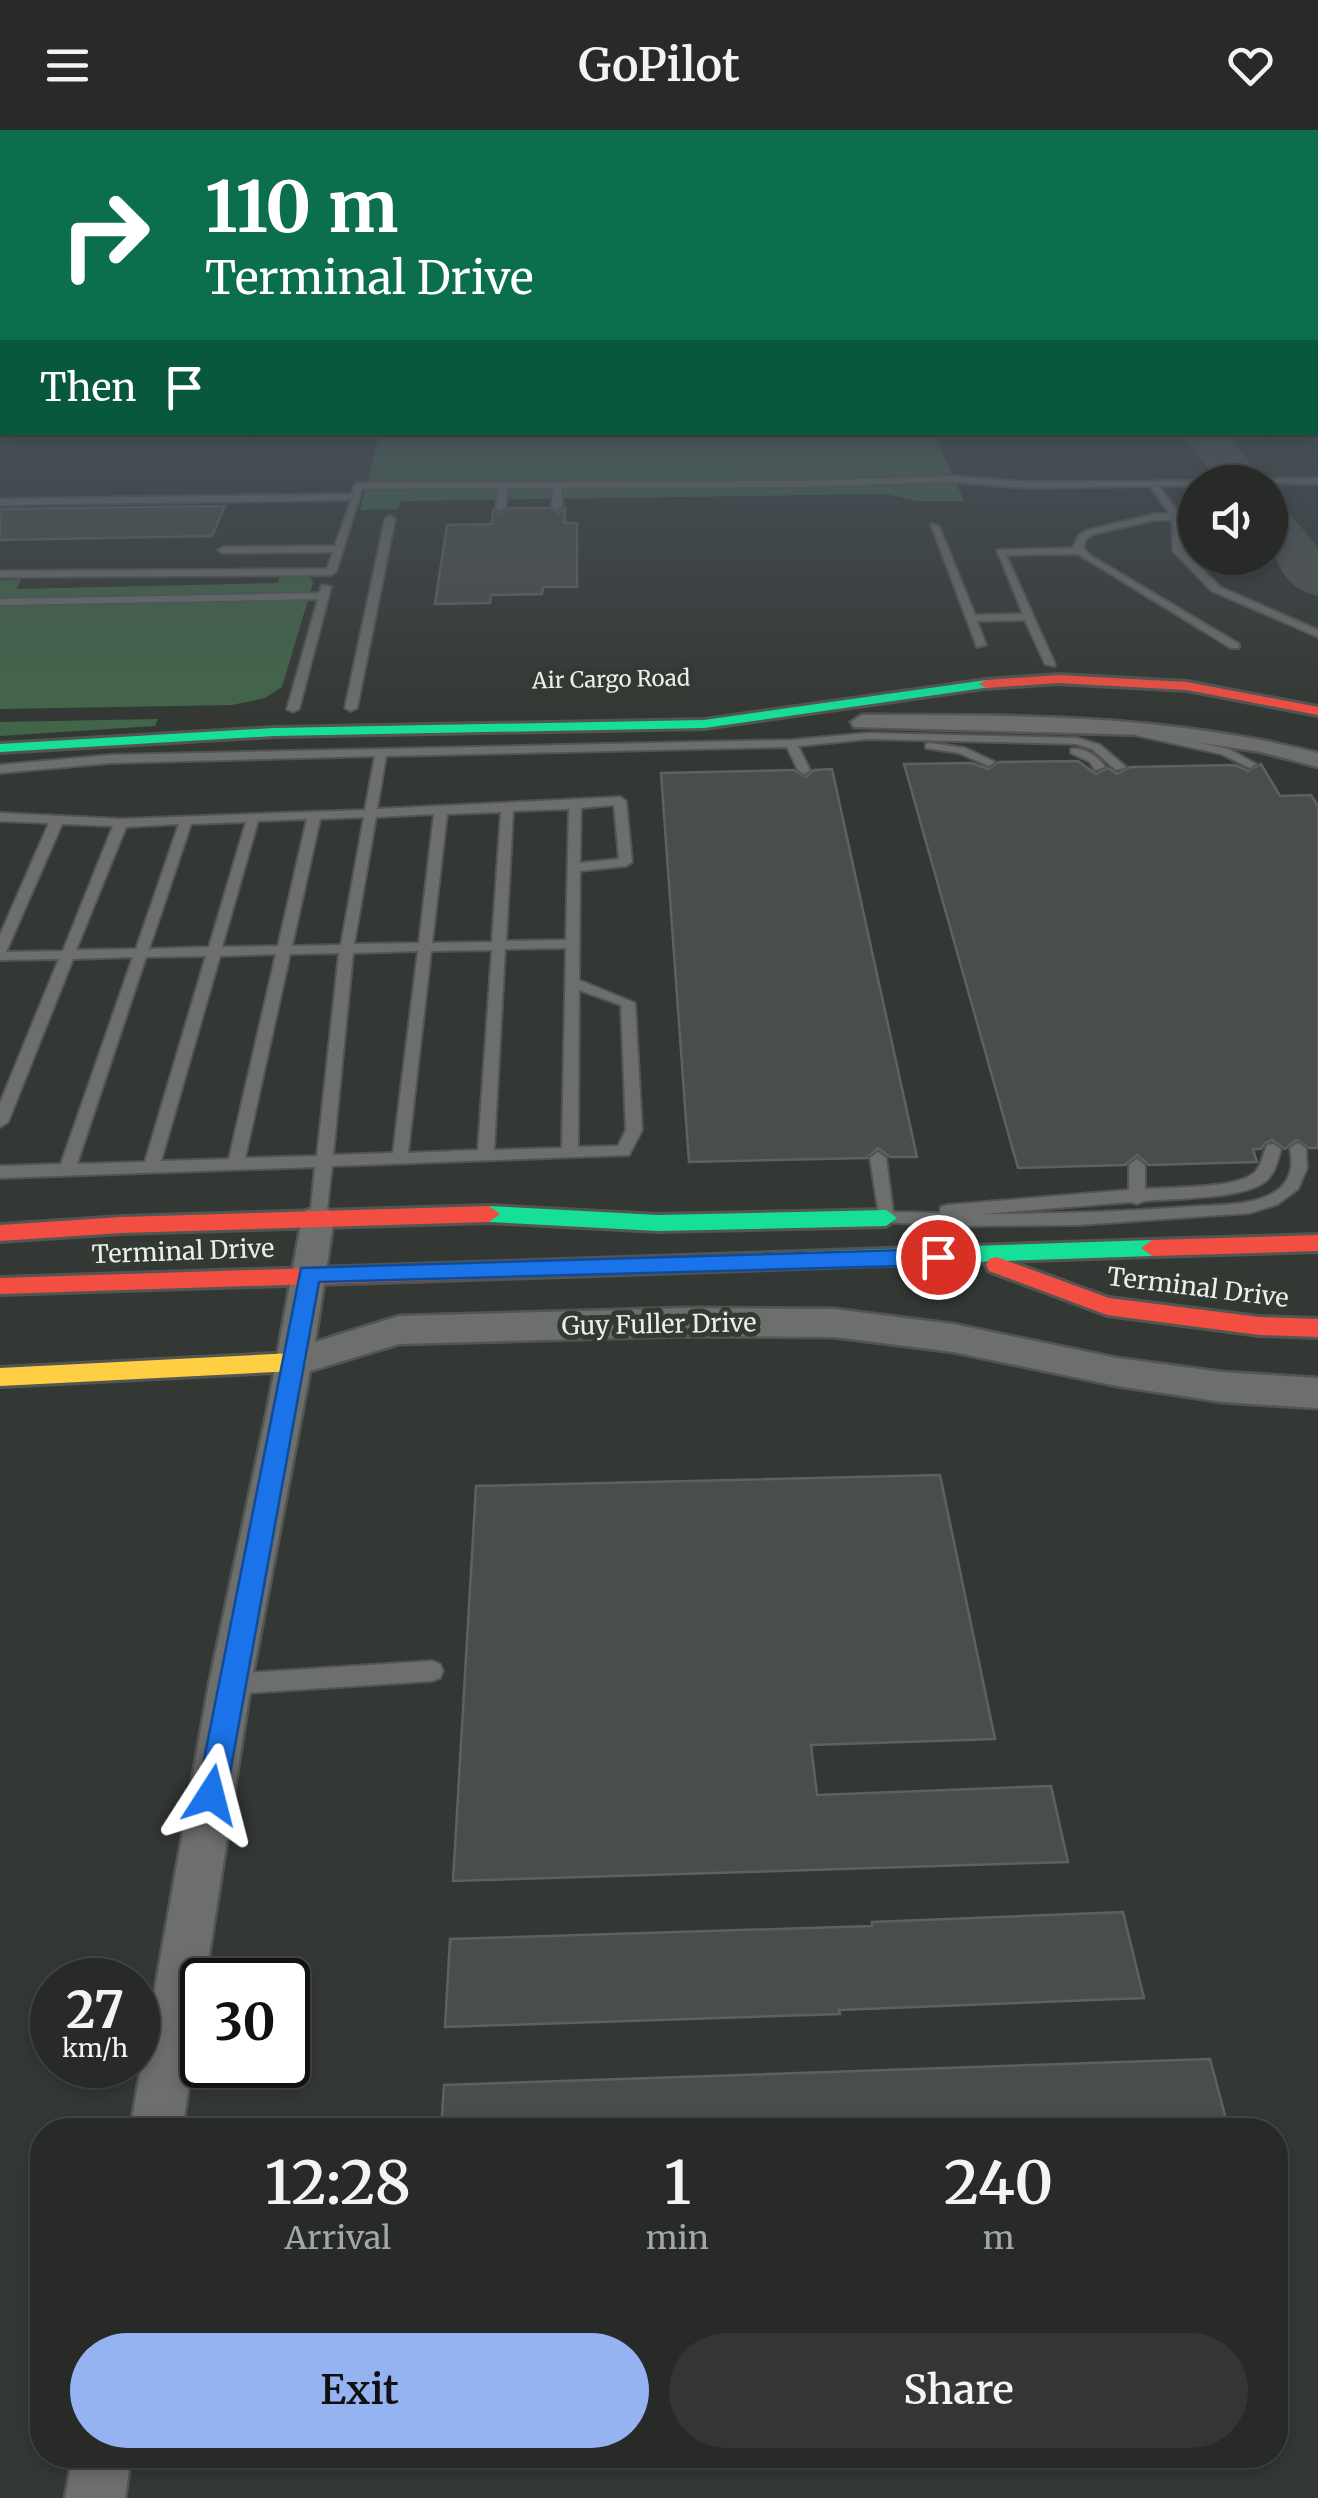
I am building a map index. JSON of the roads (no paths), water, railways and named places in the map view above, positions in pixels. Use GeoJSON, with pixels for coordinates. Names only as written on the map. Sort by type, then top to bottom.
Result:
{"type":"FeatureCollection","features":[{"type":"Feature","properties":{"kind":"main road","name":"Air Cargo Road"},"geometry":{"type":"LineString","coordinates":[[254,710],[802,698],[960,668],[1050,664],[1219,675]]}},
{"type":"Feature","properties":{"kind":"main road"},"geometry":{"type":"LineString","coordinates":[[704,724],[1004,681],[1142,682],[1220,690],[1318,710]]}},
{"type":"Feature","properties":{"kind":"main road"},"geometry":{"type":"LineString","coordinates":[[0,748],[256,733],[862,722],[1076,702],[1206,712],[1318,754]]}},
{"type":"Feature","properties":{"kind":"main road"},"geometry":{"type":"LineString","coordinates":[[0,1233],[493,1214],[658,1223],[886,1218]]}},
{"type":"Feature","properties":{"kind":"main road"},"geometry":{"type":"LineString","coordinates":[[746,1221],[752,1263]]}},
{"type":"Feature","properties":{"kind":"main road"},"geometry":{"type":"LineString","coordinates":[[975,1256],[1318,1244]]}},
{"type":"Feature","properties":{"kind":"main road","name":"Terminal Drive"},"geometry":{"type":"LineString","coordinates":[[0,1286],[975,1256],[1107,1306],[1259,1326],[1318,1328]]}},
{"type":"Feature","properties":{"kind":"main road","name":"Guy Fuller Drive"},"geometry":{"type":"LineString","coordinates":[[0,1377],[294,1362]]}},
{"type":"Feature","properties":{"kind":"street"},"geometry":{"type":"LineString","coordinates":[[862,722],[1100,724],[1226,736],[1318,754]]}},
{"type":"Feature","properties":{"kind":"street"},"geometry":{"type":"LineString","coordinates":[[158,2118],[230,1684],[294,1362],[318,1218]]}},
{"type":"Feature","properties":{"kind":"street","name":"Guy Fuller Drive"},"geometry":{"type":"LineString","coordinates":[[294,1362],[399,1330],[834,1322],[953,1338],[1117,1372],[1222,1387],[1318,1393]]}},
{"type":"Feature","properties":{"kind":"street"},"geometry":{"type":"LineString","coordinates":[[95,2498],[100,2468]]}},
{"type":"Feature","properties":{"kind":"lane"},"geometry":{"type":"LineString","coordinates":[[0,502],[326,497]]}},
{"type":"Feature","properties":{"kind":"lane"},"geometry":{"type":"LineString","coordinates":[[293,709],[336,549],[356,497]]}},
{"type":"Feature","properties":{"kind":"lane"},"geometry":{"type":"LineString","coordinates":[[501,508],[502,497]]}},
{"type":"Feature","properties":{"kind":"lane"},"geometry":{"type":"LineString","coordinates":[[557,497],[557,508]]}},
{"type":"Feature","properties":{"kind":"lane"},"geometry":{"type":"LineString","coordinates":[[1162,497],[1176,517],[1178,551],[1216,589],[1318,634]]}},
{"type":"Feature","properties":{"kind":"lane"},"geometry":{"type":"LineString","coordinates":[[1080,552],[1079,542],[1090,532],[1154,517],[1176,517]]}},
{"type":"Feature","properties":{"kind":"lane"},"geometry":{"type":"LineString","coordinates":[[351,708],[390,519]]}},
{"type":"Feature","properties":{"kind":"lane"},"geometry":{"type":"LineString","coordinates":[[934,526],[981,645]]}},
{"type":"Feature","properties":{"kind":"lane"},"geometry":{"type":"LineString","coordinates":[[223,550],[336,549]]}},
{"type":"Feature","properties":{"kind":"lane"},"geometry":{"type":"LineString","coordinates":[[1050,664],[1000,552],[1080,552],[1235,646]]}},
{"type":"Feature","properties":{"kind":"lane"},"geometry":{"type":"LineString","coordinates":[[0,574],[331,572]]}},
{"type":"Feature","properties":{"kind":"lane"},"geometry":{"type":"LineString","coordinates":[[0,602],[323,596]]}},
{"type":"Feature","properties":{"kind":"lane"},"geometry":{"type":"LineString","coordinates":[[971,618],[1030,618]]}},
{"type":"Feature","properties":{"kind":"lane"},"geometry":{"type":"LineString","coordinates":[[1100,724],[1225,750],[1250,764]]}},
{"type":"Feature","properties":{"kind":"lane"},"geometry":{"type":"LineString","coordinates":[[0,769],[110,759],[791,744],[869,736],[1052,738],[1096,747],[1120,767]]}},
{"type":"Feature","properties":{"kind":"lane"},"geometry":{"type":"LineString","coordinates":[[816,742],[1063,748],[1085,754],[1099,767]]}},
{"type":"Feature","properties":{"kind":"lane"},"geometry":{"type":"LineString","coordinates":[[791,744],[804,770]]}},
{"type":"Feature","properties":{"kind":"lane"},"geometry":{"type":"LineString","coordinates":[[930,746],[961,750],[990,762]]}},
{"type":"Feature","properties":{"kind":"lane"},"geometry":{"type":"LineString","coordinates":[[318,1218],[347,947],[381,754]]}},
{"type":"Feature","properties":{"kind":"lane"},"geometry":{"type":"LineString","coordinates":[[0,817],[121,823],[620,800],[626,862],[573,868]]}},
{"type":"Feature","properties":{"kind":"lane"},"geometry":{"type":"LineString","coordinates":[[570,1152],[575,805]]}},
{"type":"Feature","properties":{"kind":"lane"},"geometry":{"type":"LineString","coordinates":[[486,1154],[507,808]]}},
{"type":"Feature","properties":{"kind":"lane"},"geometry":{"type":"LineString","coordinates":[[400,1157],[440,811]]}},
{"type":"Feature","properties":{"kind":"lane"},"geometry":{"type":"LineString","coordinates":[[236,1162],[314,816]]}},
{"type":"Feature","properties":{"kind":"lane"},"geometry":{"type":"LineString","coordinates":[[152,1166],[254,818]]}},
{"type":"Feature","properties":{"kind":"lane"},"geometry":{"type":"LineString","coordinates":[[57,820],[0,954],[571,944]]}},
{"type":"Feature","properties":{"kind":"lane"},"geometry":{"type":"LineString","coordinates":[[67,1170],[186,820]]}},
{"type":"Feature","properties":{"kind":"lane"},"geometry":{"type":"LineString","coordinates":[[0,1122],[121,823]]}},
{"type":"Feature","properties":{"kind":"lane"},"geometry":{"type":"LineString","coordinates":[[0,1172],[623,1151],[634,1130],[628,1003],[572,982]]}},
{"type":"Feature","properties":{"kind":"lane"},"geometry":{"type":"LineString","coordinates":[[886,1218],[1019,1222],[1244,1208],[1282,1195],[1290,1187],[1302,1167],[1298,1148]]}},
{"type":"Feature","properties":{"kind":"lane"},"geometry":{"type":"LineString","coordinates":[[886,1218],[1011,1204],[1137,1198],[1249,1184],[1268,1172],[1273,1149]]}},
{"type":"Feature","properties":{"kind":"lane"},"geometry":{"type":"LineString","coordinates":[[878,1158],[886,1218]]}},
{"type":"Feature","properties":{"kind":"lane"},"geometry":{"type":"LineString","coordinates":[[1137,1165],[1137,1198]]}},
{"type":"Feature","properties":{"kind":"lane"},"geometry":{"type":"LineString","coordinates":[[230,1684],[432,1672]]}}]}
